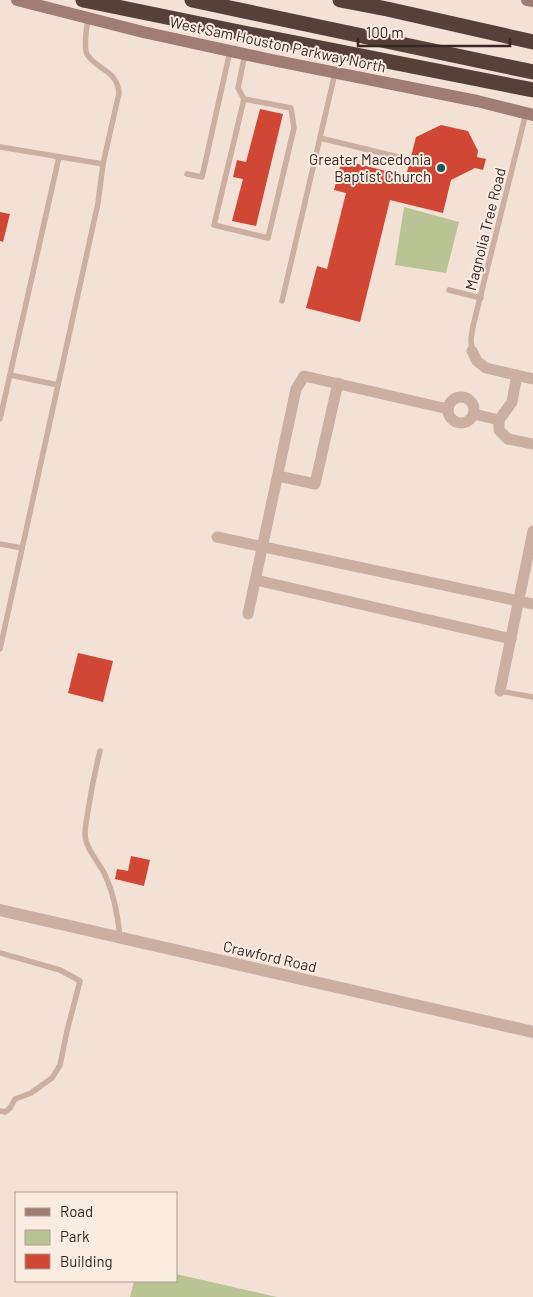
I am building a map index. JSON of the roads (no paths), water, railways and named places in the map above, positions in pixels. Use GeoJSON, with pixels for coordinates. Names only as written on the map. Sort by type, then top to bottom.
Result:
{"type":"FeatureCollection","features":[{"type":"Feature","properties":{"kind":"highway"},"geometry":{"type":"LineString","coordinates":[[83,0],[533,90]]}},
{"type":"Feature","properties":{"kind":"highway"},"geometry":{"type":"LineString","coordinates":[[192,0],[533,72]]}},
{"type":"Feature","properties":{"kind":"highway"},"geometry":{"type":"LineString","coordinates":[[340,0],[384,5],[533,42]]}},
{"type":"Feature","properties":{"kind":"main road","name":"West Sam Houston Parkway North"},"geometry":{"type":"LineString","coordinates":[[17,0],[143,32],[477,101],[530,114]]}},
{"type":"Feature","properties":{"kind":"main road"},"geometry":{"type":"LineString","coordinates":[[527,0],[533,1]]}},
{"type":"Feature","properties":{"kind":"street"},"geometry":{"type":"LineString","coordinates":[[472,351],[477,361],[486,368],[533,378]]}},
{"type":"Feature","properties":{"kind":"street"},"geometry":{"type":"LineString","coordinates":[[518,375],[512,402],[499,420],[499,430],[508,439],[533,444]]}},
{"type":"Feature","properties":{"kind":"street"},"geometry":{"type":"LineString","coordinates":[[248,614],[296,389],[304,376],[448,409]]}},
{"type":"Feature","properties":{"kind":"street"},"geometry":{"type":"LineString","coordinates":[[278,476],[315,484],[338,384]]}},
{"type":"Feature","properties":{"kind":"street"},"geometry":{"type":"LineString","coordinates":[[463,397],[470,402],[474,409],[474,414],[469,421],[460,424],[452,421],[448,409],[451,401],[463,397]]}},
{"type":"Feature","properties":{"kind":"street"},"geometry":{"type":"LineString","coordinates":[[474,414],[499,420]]}},
{"type":"Feature","properties":{"kind":"street"},"geometry":{"type":"LineString","coordinates":[[500,691],[533,531]]}},
{"type":"Feature","properties":{"kind":"street"},"geometry":{"type":"LineString","coordinates":[[217,537],[533,604]]}},
{"type":"Feature","properties":{"kind":"street"},"geometry":{"type":"LineString","coordinates":[[256,580],[511,639]]}},
{"type":"Feature","properties":{"kind":"street","name":"Crawford Road"},"geometry":{"type":"LineString","coordinates":[[0,910],[533,1032]]}},
{"type":"Feature","properties":{"kind":"lane"},"geometry":{"type":"LineString","coordinates":[[0,649],[98,203],[103,164],[119,92],[115,79],[86,53],[88,18]]}},
{"type":"Feature","properties":{"kind":"lane"},"geometry":{"type":"LineString","coordinates":[[187,174],[202,177],[230,51]]}},
{"type":"Feature","properties":{"kind":"lane"},"geometry":{"type":"LineString","coordinates":[[244,99],[291,108],[294,128],[268,238],[214,225],[244,99],[238,88],[245,54]]}},
{"type":"Feature","properties":{"kind":"lane"},"geometry":{"type":"LineString","coordinates":[[282,301],[335,73]]}},
{"type":"Feature","properties":{"kind":"lane","name":"Magnolia Tree Road"},"geometry":{"type":"LineString","coordinates":[[472,351],[471,339],[480,298],[530,114]]}},
{"type":"Feature","properties":{"kind":"lane"},"geometry":{"type":"LineString","coordinates":[[320,138],[398,157]]}},
{"type":"Feature","properties":{"kind":"lane"},"geometry":{"type":"LineString","coordinates":[[0,147],[103,164]]}},
{"type":"Feature","properties":{"kind":"lane"},"geometry":{"type":"LineString","coordinates":[[0,419],[59,157]]}},
{"type":"Feature","properties":{"kind":"lane"},"geometry":{"type":"LineString","coordinates":[[449,290],[480,298]]}},
{"type":"Feature","properties":{"kind":"lane"},"geometry":{"type":"LineString","coordinates":[[10,374],[58,385]]}},
{"type":"Feature","properties":{"kind":"lane"},"geometry":{"type":"LineString","coordinates":[[0,544],[22,548]]}},
{"type":"Feature","properties":{"kind":"lane"},"geometry":{"type":"LineString","coordinates":[[500,691],[533,697]]}},
{"type":"Feature","properties":{"kind":"lane"},"geometry":{"type":"LineString","coordinates":[[100,751],[92,782],[86,840],[95,860],[105,874],[118,920],[120,938]]}},
{"type":"Feature","properties":{"kind":"lane"},"geometry":{"type":"LineString","coordinates":[[0,953],[60,970],[80,981],[60,1065],[52,1078],[31,1093],[15,1099],[10,1108],[5,1112],[0,1111]]}},
{"type":"Feature","properties":{"kind":"place","name":"Greater Macedonia Baptist Church"},"geometry":{"type":"Point","coordinates":[441,168]}}]}
